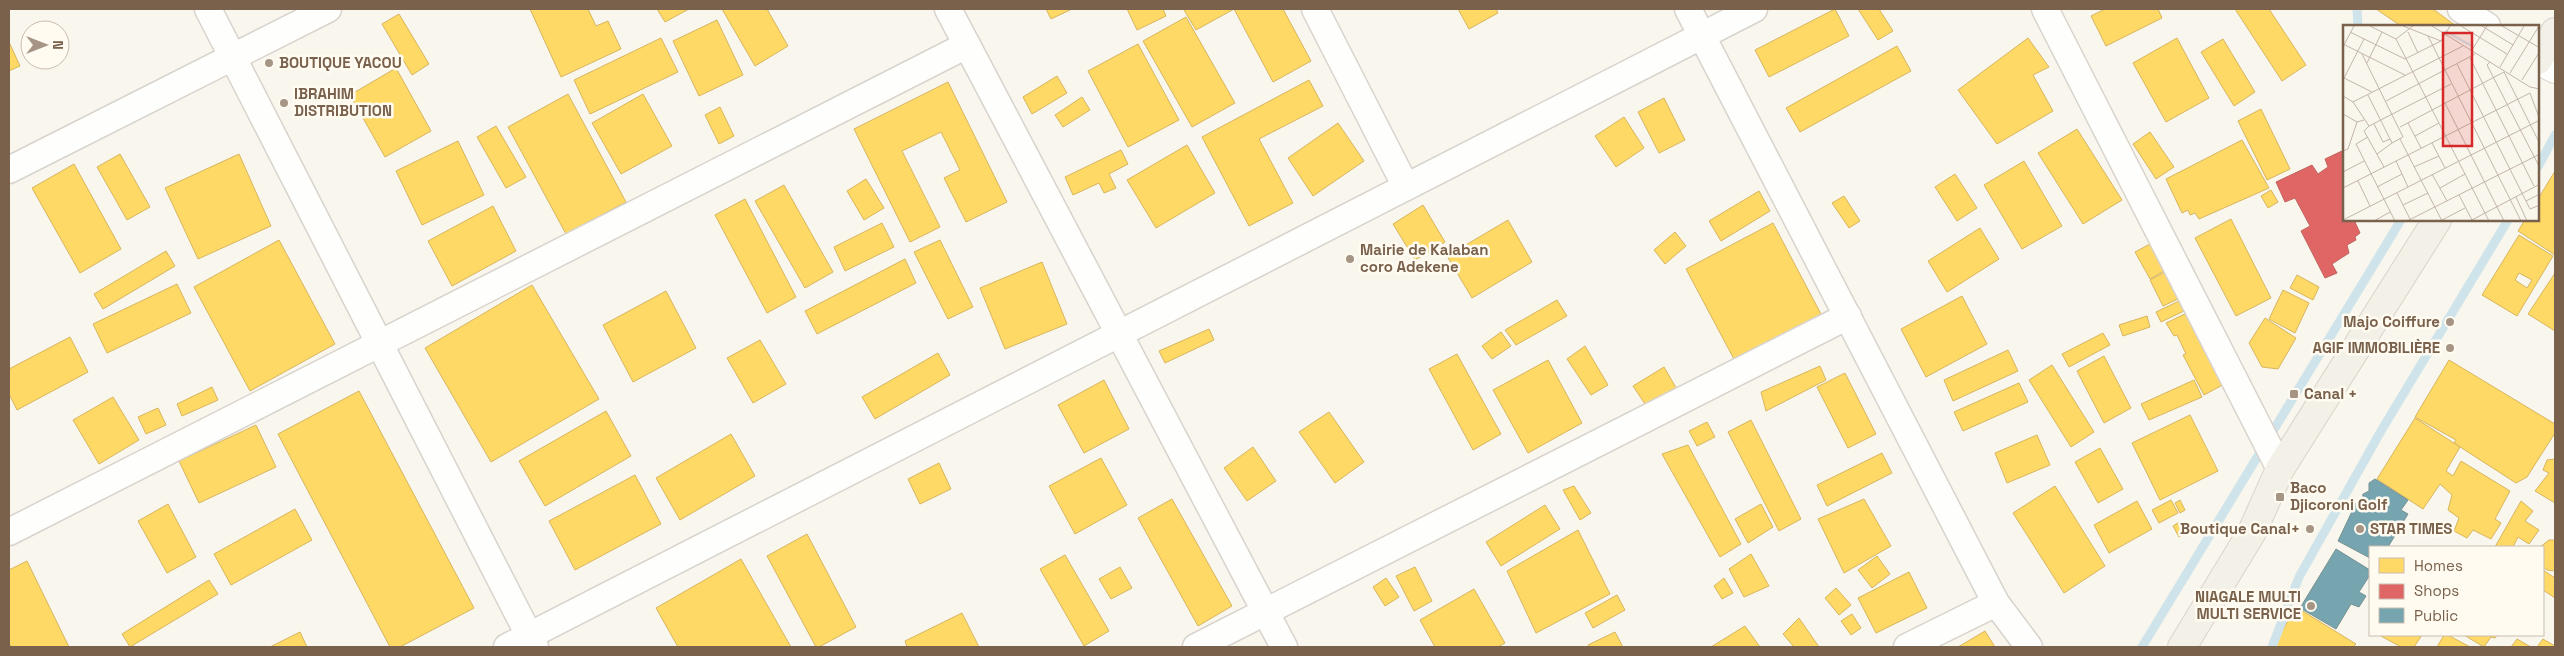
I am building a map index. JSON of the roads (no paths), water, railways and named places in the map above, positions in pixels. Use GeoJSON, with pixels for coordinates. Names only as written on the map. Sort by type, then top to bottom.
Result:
{"type":"FeatureCollection","features":[{"type":"Feature","properties":{"kind":"main road"},"geometry":{"type":"LineString","coordinates":[[2539,58],[2555,32]]}},
{"type":"Feature","properties":{"kind":"main road"},"geometry":{"type":"LineString","coordinates":[[2182,647],[2252,532],[2280,469],[2436,221]]}},
{"type":"Feature","properties":{"kind":"street"},"geometry":{"type":"LineString","coordinates":[[208,9],[380,344],[524,644],[1119,334],[1754,9]]}},
{"type":"Feature","properties":{"kind":"street"},"geometry":{"type":"LineString","coordinates":[[9,170],[328,9]]}},
{"type":"Feature","properties":{"kind":"street"},"geometry":{"type":"LineString","coordinates":[[948,9],[1284,647]]}},
{"type":"Feature","properties":{"kind":"street"},"geometry":{"type":"LineString","coordinates":[[1315,9],[1406,187]]}},
{"type":"Feature","properties":{"kind":"street"},"geometry":{"type":"LineString","coordinates":[[1688,9],[1996,603],[2029,647]]}},
{"type":"Feature","properties":{"kind":"street"},"geometry":{"type":"LineString","coordinates":[[2045,9],[2280,469]]}},
{"type":"Feature","properties":{"kind":"street"},"geometry":{"type":"LineString","coordinates":[[2461,9],[2485,25]]}},
{"type":"Feature","properties":{"kind":"street"},"geometry":{"type":"LineString","coordinates":[[9,532],[967,45]]}},
{"type":"Feature","properties":{"kind":"street"},"geometry":{"type":"LineString","coordinates":[[2539,61],[2555,69]]}},
{"type":"Feature","properties":{"kind":"street"},"geometry":{"type":"LineString","coordinates":[[1196,647],[1848,316]]}},
{"type":"Feature","properties":{"kind":"street"},"geometry":{"type":"LineString","coordinates":[[1907,647],[1996,603]]}},
{"type":"Feature","properties":{"kind":"waterway"},"geometry":{"type":"LineString","coordinates":[[2357,9],[2358,25]]}},
{"type":"Feature","properties":{"kind":"waterway"},"geometry":{"type":"LineString","coordinates":[[2539,165],[2555,135]]}},
{"type":"Feature","properties":{"kind":"waterway"},"geometry":{"type":"LineString","coordinates":[[2142,647],[2400,221]]}},
{"type":"Feature","properties":{"kind":"waterway"},"geometry":{"type":"LineString","coordinates":[[2272,647],[2299,577],[2381,431],[2507,221]]}},
{"type":"Feature","properties":{"kind":"place","name":"BOUTIQUE YACOU"},"geometry":{"type":"Point","coordinates":[269,63]}},
{"type":"Feature","properties":{"kind":"place","name":"IBRAHIM DISTRIBUTION"},"geometry":{"type":"Point","coordinates":[284,103]}},
{"type":"Feature","properties":{"kind":"place","name":"Mairie de Kalaban coro Adekene"},"geometry":{"type":"Point","coordinates":[1350,259]}},
{"type":"Feature","properties":{"kind":"place","name":"Majo Coiffure"},"geometry":{"type":"Point","coordinates":[2450,322]}},
{"type":"Feature","properties":{"kind":"place","name":"AGIF IMMOBILIÈRE"},"geometry":{"type":"Point","coordinates":[2450,348]}},
{"type":"Feature","properties":{"kind":"place","name":"Canal +"},"geometry":{"type":"Point","coordinates":[2294,394]}},
{"type":"Feature","properties":{"kind":"place","name":"Baco Djicoroni Golf"},"geometry":{"type":"Point","coordinates":[2280,497]}},
{"type":"Feature","properties":{"kind":"place","name":"Boutique Canal+"},"geometry":{"type":"Point","coordinates":[2310,529]}},
{"type":"Feature","properties":{"kind":"place","name":"STAR TIMES"},"geometry":{"type":"Point","coordinates":[2360,529]}},
{"type":"Feature","properties":{"kind":"place","name":"NIAGALE MULTI MULTI SERVICE"},"geometry":{"type":"Point","coordinates":[2311,606]}}]}
